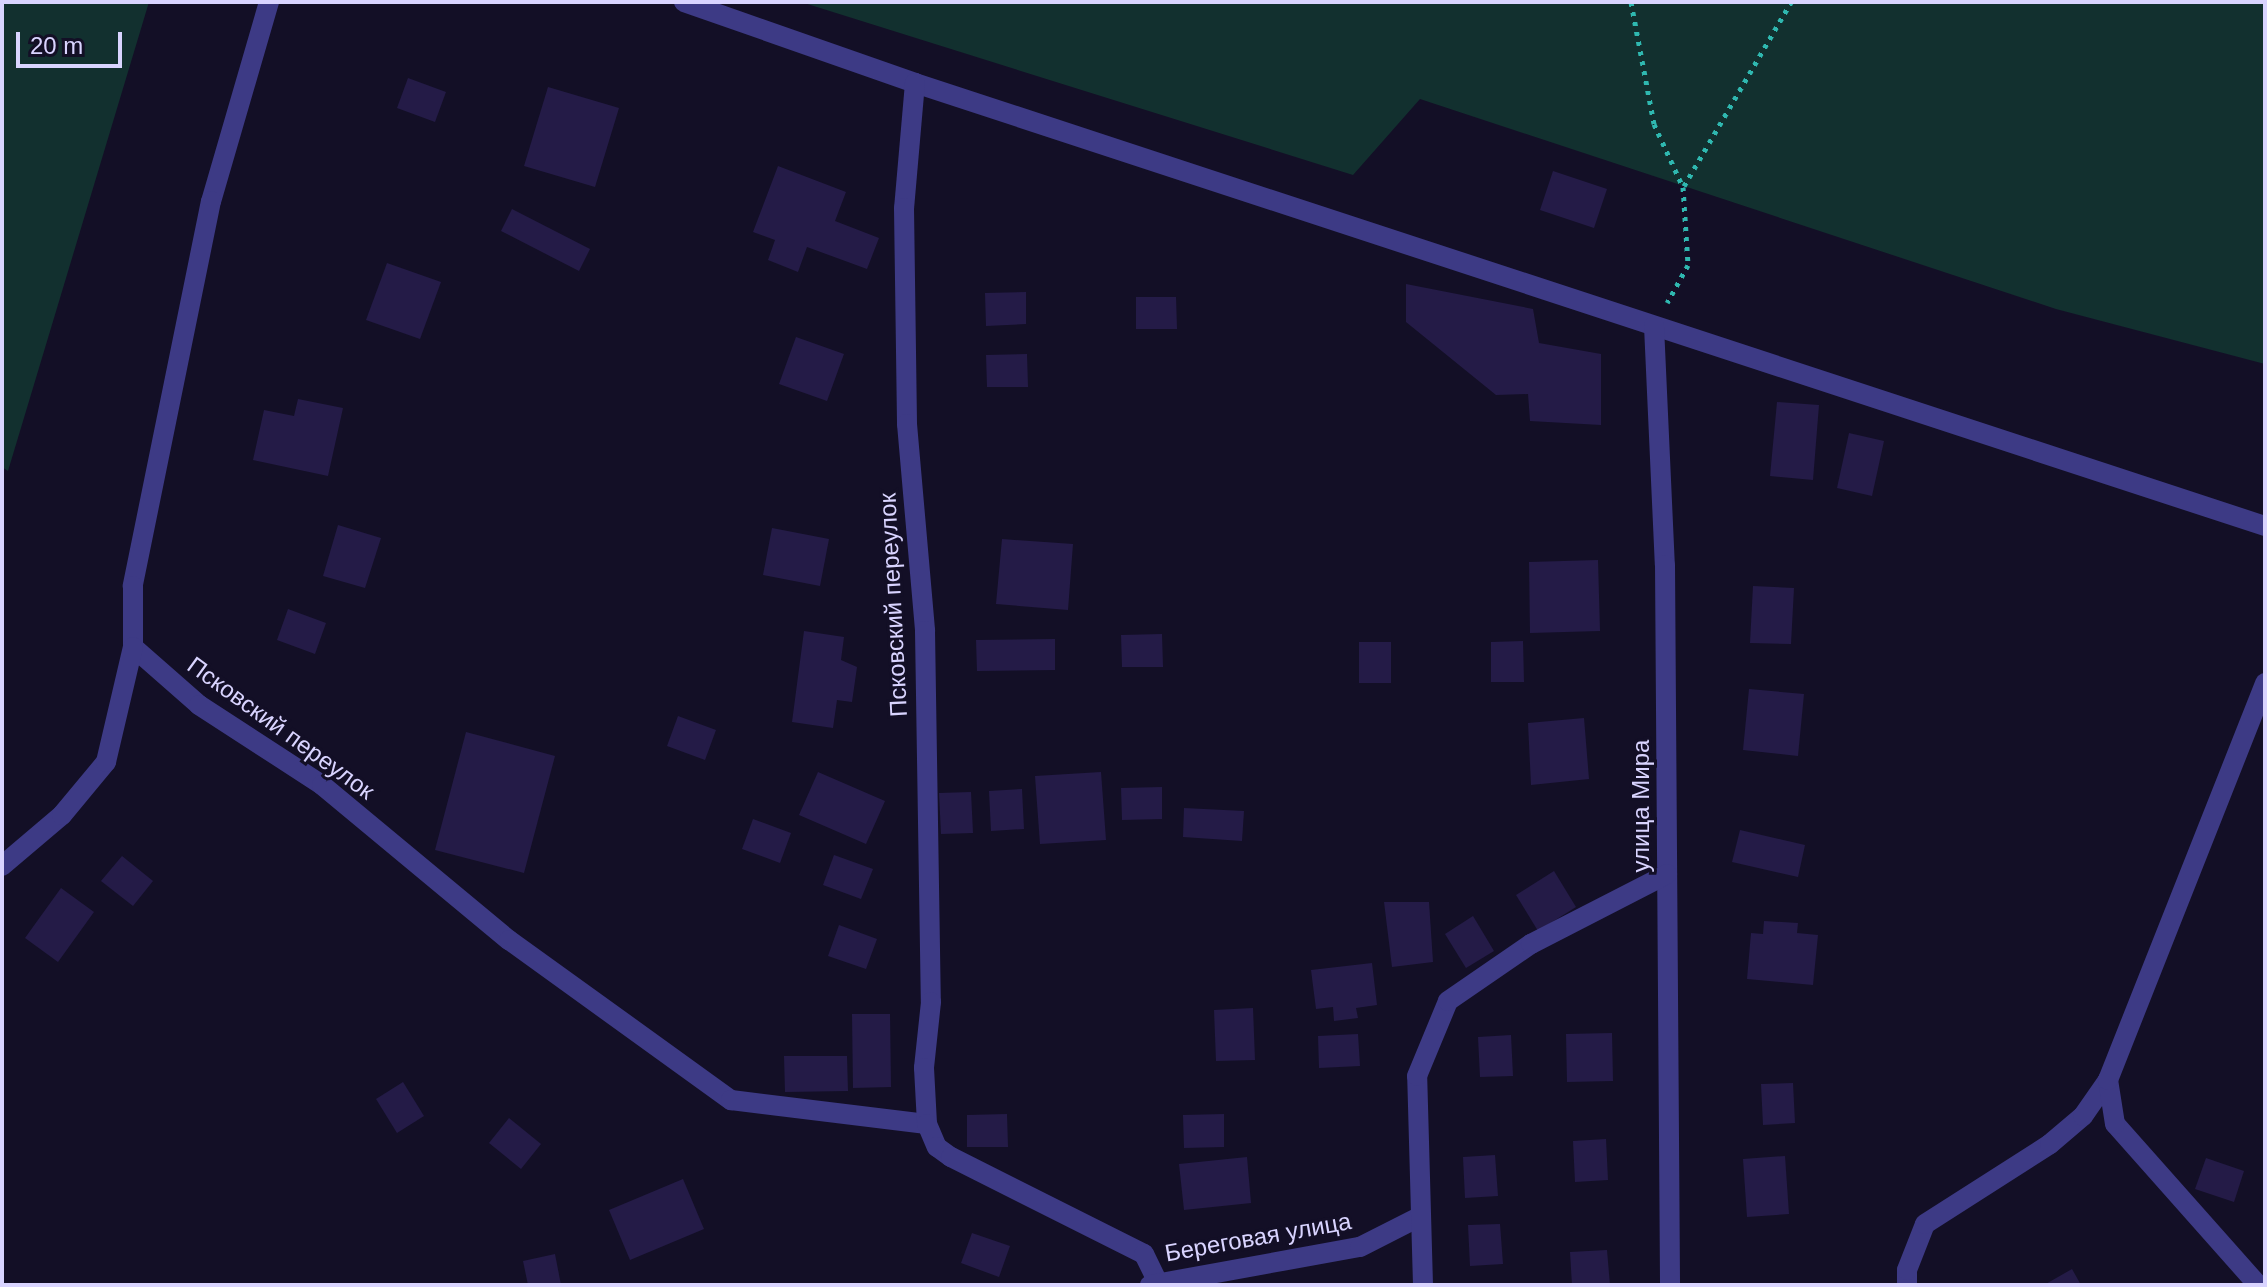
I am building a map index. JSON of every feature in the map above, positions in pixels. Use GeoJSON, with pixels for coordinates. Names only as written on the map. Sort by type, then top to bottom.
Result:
{"type":"FeatureCollection","features":[{"type":"Feature","properties":{"kind":"street"},"geometry":{"type":"LineString","coordinates":[[2,866],[62,815],[106,762],[133,647],[133,586],[211,201],[269,2]]}},
{"type":"Feature","properties":{"kind":"street"},"geometry":{"type":"LineString","coordinates":[[684,2],[915,83],[2265,526]]}},
{"type":"Feature","properties":{"kind":"street","name":"Псковский переулок"},"geometry":{"type":"LineString","coordinates":[[133,647],[199,705],[322,785],[509,940],[731,1100],[927,1124],[924,1068],[931,1002],[925,631],[907,424],[904,208],[915,83]]}},
{"type":"Feature","properties":{"kind":"street","name":"улица Мира"},"geometry":{"type":"LineString","coordinates":[[1654,326],[1665,565],[1670,1285]]}},
{"type":"Feature","properties":{"kind":"street"},"geometry":{"type":"LineString","coordinates":[[1907,1285],[1907,1270],[1925,1224],[2050,1144],[2083,1116],[2108,1080],[2265,683]]}},
{"type":"Feature","properties":{"kind":"street"},"geometry":{"type":"LineString","coordinates":[[1423,1285],[1417,1076],[1448,1001],[1531,944],[1667,874]]}},
{"type":"Feature","properties":{"kind":"street"},"geometry":{"type":"LineString","coordinates":[[2108,1080],[2115,1124],[2258,1285]]}},
{"type":"Feature","properties":{"kind":"street"},"geometry":{"type":"LineString","coordinates":[[927,1124],[937,1147],[951,1157],[1144,1254],[1154,1283]]}},
{"type":"Feature","properties":{"kind":"street","name":"Береговая улица"},"geometry":{"type":"LineString","coordinates":[[1154,1283],[1360,1247],[1419,1217]]}},
{"type":"Feature","properties":{"kind":"path"},"geometry":{"type":"LineString","coordinates":[[1631,2],[1654,124],[1683,187],[1688,265],[1654,326]]}},
{"type":"Feature","properties":{"kind":"path"},"geometry":{"type":"LineString","coordinates":[[1683,187],[1791,2]]}},
{"type":"Feature","properties":{"kind":"green space"},"geometry":{"type":"Polygon","coordinates":[[[2,2],[149,2],[8,471],[2,467],[2,2]]]}},
{"type":"Feature","properties":{"kind":"green space"},"geometry":{"type":"Polygon","coordinates":[[[801,2],[2265,2],[2265,364],[2056,309],[1420,99],[1353,175],[801,2]]]}},
{"type":"Feature","properties":{"kind":"building"},"geometry":{"type":"Polygon","coordinates":[[[408,78],[446,92],[435,122],[397,108],[408,78]]]}},
{"type":"Feature","properties":{"kind":"building"},"geometry":{"type":"Polygon","coordinates":[[[548,87],[619,108],[595,187],[524,166],[548,87]]]}},
{"type":"Feature","properties":{"kind":"building"},"geometry":{"type":"Polygon","coordinates":[[[778,166],[846,192],[835,221],[879,238],[867,269],[807,247],[798,272],[768,260],[775,240],[753,232],[778,166]]]}},
{"type":"Feature","properties":{"kind":"building"},"geometry":{"type":"Polygon","coordinates":[[[1553,171],[1607,189],[1594,228],[1540,210],[1553,171]]]}},
{"type":"Feature","properties":{"kind":"building"},"geometry":{"type":"Polygon","coordinates":[[[512,209],[590,249],[579,271],[501,231],[512,209]]]}},
{"type":"Feature","properties":{"kind":"building"},"geometry":{"type":"Polygon","coordinates":[[[387,263],[441,282],[420,339],[366,320],[387,263]]]}},
{"type":"Feature","properties":{"kind":"building"},"geometry":{"type":"Polygon","coordinates":[[[1406,284],[1533,309],[1539,343],[1601,354],[1601,425],[1530,421],[1528,394],[1496,395],[1406,322],[1406,284]]]}},
{"type":"Feature","properties":{"kind":"building"},"geometry":{"type":"Polygon","coordinates":[[[1026,292],[1026,324],[986,326],[985,293],[1026,292]]]}},
{"type":"Feature","properties":{"kind":"building"},"geometry":{"type":"Polygon","coordinates":[[[1136,297],[1176,297],[1177,329],[1136,329],[1136,297]]]}},
{"type":"Feature","properties":{"kind":"building"},"geometry":{"type":"Polygon","coordinates":[[[796,337],[844,354],[827,401],[779,384],[796,337]]]}},
{"type":"Feature","properties":{"kind":"building"},"geometry":{"type":"Polygon","coordinates":[[[1027,354],[1028,387],[987,387],[986,355],[1027,354]]]}},
{"type":"Feature","properties":{"kind":"building"},"geometry":{"type":"Polygon","coordinates":[[[298,399],[343,408],[328,476],[253,460],[264,410],[294,416],[298,399]]]}},
{"type":"Feature","properties":{"kind":"building"},"geometry":{"type":"Polygon","coordinates":[[[1777,402],[1819,405],[1813,480],[1770,476],[1777,402]]]}},
{"type":"Feature","properties":{"kind":"building"},"geometry":{"type":"Polygon","coordinates":[[[1849,433],[1884,441],[1872,496],[1837,488],[1849,433]]]}},
{"type":"Feature","properties":{"kind":"building"},"geometry":{"type":"Polygon","coordinates":[[[338,525],[381,538],[365,588],[323,576],[338,525]]]}},
{"type":"Feature","properties":{"kind":"building"},"geometry":{"type":"Polygon","coordinates":[[[772,528],[829,539],[820,586],[763,575],[772,528]]]}},
{"type":"Feature","properties":{"kind":"building"},"geometry":{"type":"Polygon","coordinates":[[[1002,539],[1073,544],[1068,610],[996,604],[1002,539]]]}},
{"type":"Feature","properties":{"kind":"building"},"geometry":{"type":"Polygon","coordinates":[[[1598,560],[1600,631],[1530,633],[1529,562],[1598,560]]]}},
{"type":"Feature","properties":{"kind":"building"},"geometry":{"type":"Polygon","coordinates":[[[1753,586],[1794,588],[1791,644],[1750,643],[1753,586]]]}},
{"type":"Feature","properties":{"kind":"building"},"geometry":{"type":"Polygon","coordinates":[[[288,609],[326,623],[315,654],[277,640],[288,609]]]}},
{"type":"Feature","properties":{"kind":"building"},"geometry":{"type":"Polygon","coordinates":[[[804,631],[844,637],[841,660],[857,667],[852,702],[837,700],[833,728],[792,722],[804,631]]]}},
{"type":"Feature","properties":{"kind":"building"},"geometry":{"type":"Polygon","coordinates":[[[1162,634],[1163,667],[1122,667],[1121,635],[1162,634]]]}},
{"type":"Feature","properties":{"kind":"building"},"geometry":{"type":"Polygon","coordinates":[[[1055,639],[1055,670],[977,671],[976,640],[1055,639]]]}},
{"type":"Feature","properties":{"kind":"building"},"geometry":{"type":"Polygon","coordinates":[[[1523,641],[1524,682],[1491,682],[1491,642],[1523,641]]]}},
{"type":"Feature","properties":{"kind":"building"},"geometry":{"type":"Polygon","coordinates":[[[1359,642],[1391,642],[1391,683],[1359,683],[1359,642]]]}},
{"type":"Feature","properties":{"kind":"building"},"geometry":{"type":"Polygon","coordinates":[[[1749,689],[1804,694],[1798,756],[1743,750],[1749,689]]]}},
{"type":"Feature","properties":{"kind":"building"},"geometry":{"type":"Polygon","coordinates":[[[678,716],[716,730],[705,760],[667,746],[678,716]]]}},
{"type":"Feature","properties":{"kind":"building"},"geometry":{"type":"Polygon","coordinates":[[[1584,718],[1589,779],[1531,785],[1528,723],[1584,718]]]}},
{"type":"Feature","properties":{"kind":"building"},"geometry":{"type":"Polygon","coordinates":[[[466,732],[555,756],[524,873],[435,850],[466,732]]]}},
{"type":"Feature","properties":{"kind":"building"},"geometry":{"type":"Polygon","coordinates":[[[818,772],[885,801],[866,844],[799,815],[818,772]]]}},
{"type":"Feature","properties":{"kind":"building"},"geometry":{"type":"Polygon","coordinates":[[[1101,772],[1106,840],[1040,844],[1035,776],[1101,772]]]}},
{"type":"Feature","properties":{"kind":"building"},"geometry":{"type":"Polygon","coordinates":[[[1162,787],[1162,819],[1122,820],[1121,788],[1162,787]]]}},
{"type":"Feature","properties":{"kind":"building"},"geometry":{"type":"Polygon","coordinates":[[[1022,789],[1024,829],[991,831],[989,791],[1022,789]]]}},
{"type":"Feature","properties":{"kind":"building"},"geometry":{"type":"Polygon","coordinates":[[[971,792],[973,833],[941,834],[939,793],[971,792]]]}},
{"type":"Feature","properties":{"kind":"building"},"geometry":{"type":"Polygon","coordinates":[[[1184,808],[1244,811],[1242,841],[1183,837],[1184,808]]]}},
{"type":"Feature","properties":{"kind":"building"},"geometry":{"type":"Polygon","coordinates":[[[753,819],[791,833],[780,863],[742,849],[753,819]]]}},
{"type":"Feature","properties":{"kind":"building"},"geometry":{"type":"Polygon","coordinates":[[[1740,830],[1805,845],[1798,877],[1732,862],[1740,830]]]}},
{"type":"Feature","properties":{"kind":"building"},"geometry":{"type":"Polygon","coordinates":[[[834,855],[873,869],[861,899],[823,885],[834,855]]]}},
{"type":"Feature","properties":{"kind":"building"},"geometry":{"type":"Polygon","coordinates":[[[122,856],[153,881],[133,906],[101,881],[122,856]]]}},
{"type":"Feature","properties":{"kind":"building"},"geometry":{"type":"Polygon","coordinates":[[[1554,871],[1576,907],[1538,931],[1516,895],[1554,871]]]}},
{"type":"Feature","properties":{"kind":"building"},"geometry":{"type":"Polygon","coordinates":[[[61,888],[94,912],[58,962],[25,938],[61,888]]]}},
{"type":"Feature","properties":{"kind":"building"},"geometry":{"type":"Polygon","coordinates":[[[1384,902],[1429,902],[1433,962],[1392,967],[1384,902]]]}},
{"type":"Feature","properties":{"kind":"building"},"geometry":{"type":"Polygon","coordinates":[[[1473,916],[1494,951],[1466,968],[1445,934],[1473,916]]]}},
{"type":"Feature","properties":{"kind":"building"},"geometry":{"type":"Polygon","coordinates":[[[1764,921],[1798,923],[1797,933],[1818,935],[1813,985],[1747,979],[1751,933],[1763,934],[1764,921]]]}},
{"type":"Feature","properties":{"kind":"building"},"geometry":{"type":"Polygon","coordinates":[[[839,925],[877,939],[866,969],[828,956],[839,925]]]}},
{"type":"Feature","properties":{"kind":"building"},"geometry":{"type":"Polygon","coordinates":[[[1372,963],[1377,1005],[1356,1008],[1358,1018],[1334,1021],[1333,1007],[1316,1009],[1311,970],[1372,963]]]}},
{"type":"Feature","properties":{"kind":"building"},"geometry":{"type":"Polygon","coordinates":[[[1253,1008],[1255,1060],[1216,1061],[1214,1010],[1253,1008]]]}},
{"type":"Feature","properties":{"kind":"building"},"geometry":{"type":"Polygon","coordinates":[[[852,1014],[890,1014],[891,1087],[853,1088],[852,1014]]]}},
{"type":"Feature","properties":{"kind":"building"},"geometry":{"type":"Polygon","coordinates":[[[1612,1033],[1613,1081],[1567,1082],[1566,1034],[1612,1033]]]}},
{"type":"Feature","properties":{"kind":"building"},"geometry":{"type":"Polygon","coordinates":[[[1358,1034],[1360,1066],[1319,1068],[1318,1036],[1358,1034]]]}},
{"type":"Feature","properties":{"kind":"building"},"geometry":{"type":"Polygon","coordinates":[[[1511,1035],[1513,1076],[1480,1077],[1478,1037],[1511,1035]]]}},
{"type":"Feature","properties":{"kind":"building"},"geometry":{"type":"Polygon","coordinates":[[[784,1056],[847,1056],[848,1091],[785,1092],[784,1056]]]}},
{"type":"Feature","properties":{"kind":"building"},"geometry":{"type":"Polygon","coordinates":[[[403,1082],[424,1116],[397,1133],[376,1099],[403,1082]]]}},
{"type":"Feature","properties":{"kind":"building"},"geometry":{"type":"Polygon","coordinates":[[[1793,1083],[1795,1123],[1763,1125],[1761,1084],[1793,1083]]]}},
{"type":"Feature","properties":{"kind":"building"},"geometry":{"type":"Polygon","coordinates":[[[1007,1114],[1008,1147],[967,1147],[967,1115],[1007,1114]]]}},
{"type":"Feature","properties":{"kind":"building"},"geometry":{"type":"Polygon","coordinates":[[[1224,1114],[1224,1147],[1184,1148],[1183,1115],[1224,1114]]]}},
{"type":"Feature","properties":{"kind":"building"},"geometry":{"type":"Polygon","coordinates":[[[509,1118],[541,1144],[521,1169],[489,1143],[509,1118]]]}},
{"type":"Feature","properties":{"kind":"building"},"geometry":{"type":"Polygon","coordinates":[[[1606,1139],[1608,1180],[1575,1182],[1573,1141],[1606,1139]]]}},
{"type":"Feature","properties":{"kind":"building"},"geometry":{"type":"Polygon","coordinates":[[[1495,1155],[1498,1196],[1465,1198],[1463,1157],[1495,1155]]]}},
{"type":"Feature","properties":{"kind":"building"},"geometry":{"type":"Polygon","coordinates":[[[1785,1156],[1789,1214],[1747,1217],[1743,1159],[1785,1156]]]}},
{"type":"Feature","properties":{"kind":"building"},"geometry":{"type":"Polygon","coordinates":[[[1247,1157],[1251,1203],[1184,1210],[1179,1164],[1247,1157]]]}},
{"type":"Feature","properties":{"kind":"building"},"geometry":{"type":"Polygon","coordinates":[[[2206,1158],[2244,1171],[2234,1202],[2195,1189],[2206,1158]]]}},
{"type":"Feature","properties":{"kind":"building"},"geometry":{"type":"Polygon","coordinates":[[[683,1179],[704,1229],[630,1260],[609,1210],[683,1179]]]}},
{"type":"Feature","properties":{"kind":"building"},"geometry":{"type":"Polygon","coordinates":[[[1500,1224],[1503,1264],[1470,1266],[1468,1225],[1500,1224]]]}},
{"type":"Feature","properties":{"kind":"building"},"geometry":{"type":"Polygon","coordinates":[[[972,1233],[1010,1246],[999,1277],[961,1263],[972,1233]]]}},
{"type":"Feature","properties":{"kind":"building"},"geometry":{"type":"Polygon","coordinates":[[[1607,1250],[1610,1285],[1572,1285],[1570,1252],[1607,1250]]]}},
{"type":"Feature","properties":{"kind":"building"},"geometry":{"type":"Polygon","coordinates":[[[555,1254],[561,1285],[528,1285],[523,1261],[555,1254]]]}},
{"type":"Feature","properties":{"kind":"building"},"geometry":{"type":"Polygon","coordinates":[[[2072,1269],[2081,1285],[2044,1285],[2072,1269]]]}}]}
